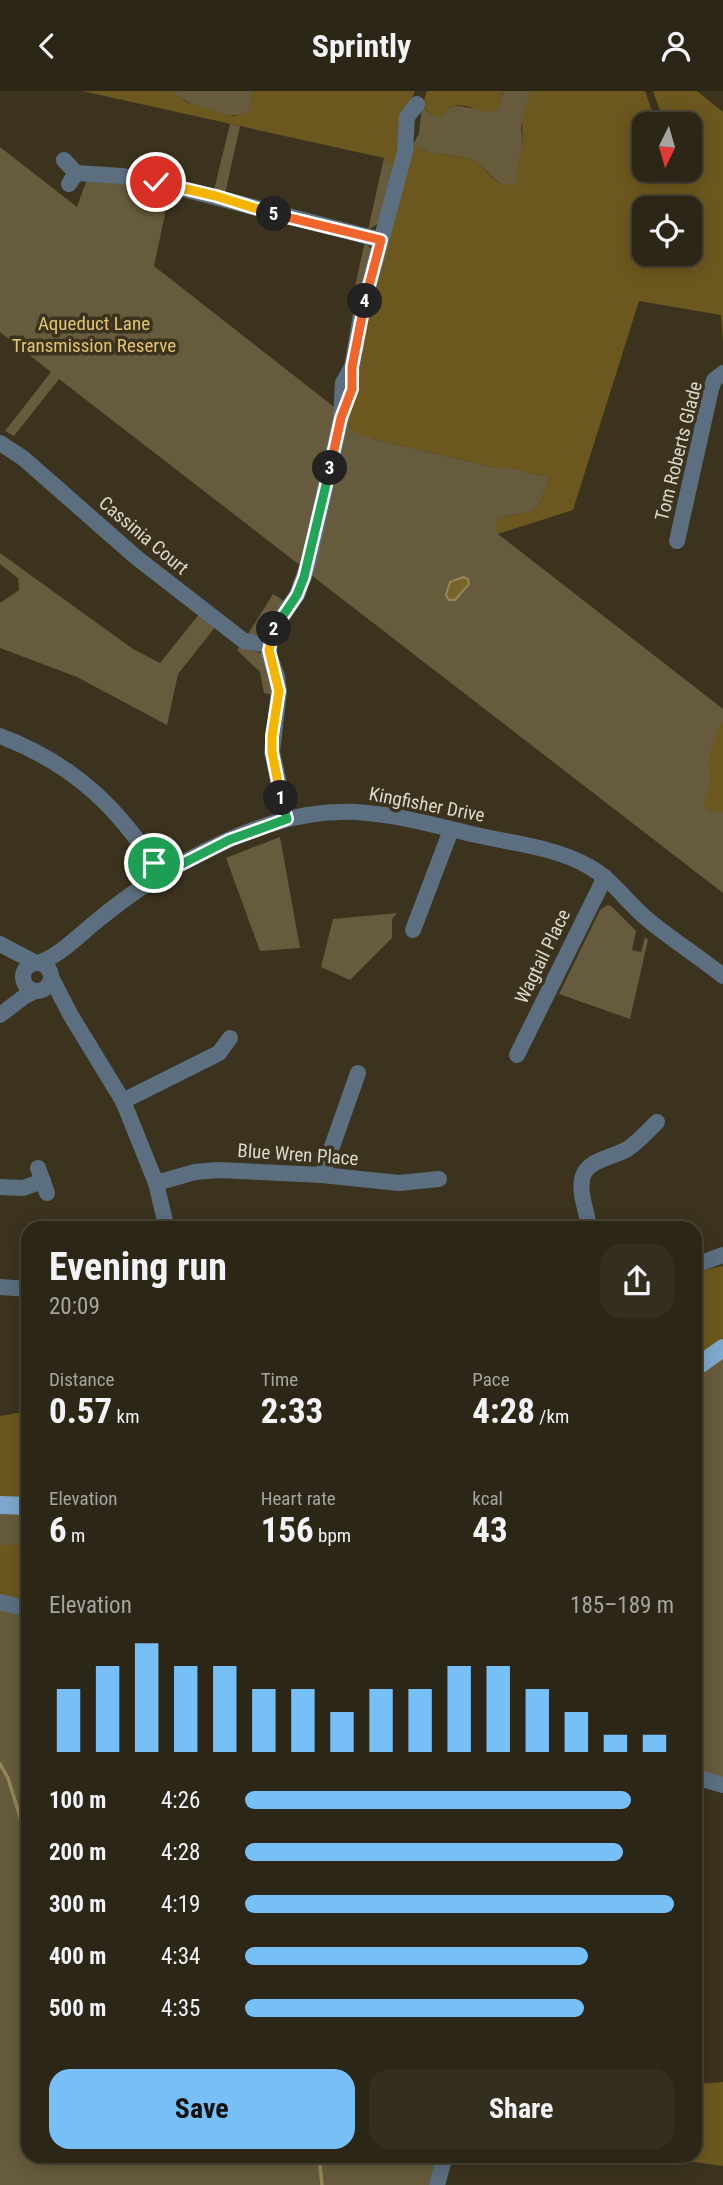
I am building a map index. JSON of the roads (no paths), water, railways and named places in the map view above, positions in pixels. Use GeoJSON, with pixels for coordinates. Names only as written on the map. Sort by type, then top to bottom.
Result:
{"type":"FeatureCollection","features":[{"type":"Feature","properties":{"kind":"main road"},"geometry":{"type":"LineString","coordinates":[[702,1364],[723,1347]]}},
{"type":"Feature","properties":{"kind":"main road"},"geometry":{"type":"LineString","coordinates":[[0,1505],[21,1506]]}},
{"type":"Feature","properties":{"kind":"street"},"geometry":{"type":"LineString","coordinates":[[287,819],[272,759],[272,736],[279,691],[269,645],[274,628],[297,595],[304,577],[341,418],[352,389],[352,367],[361,315],[405,152],[407,117],[419,97]]}},
{"type":"Feature","properties":{"kind":"street"},"geometry":{"type":"LineString","coordinates":[[64,160],[72,179],[123,176],[148,180],[381,240]]}},
{"type":"Feature","properties":{"kind":"street","name":"Tom Roberts Glade"},"geometry":{"type":"LineString","coordinates":[[677,544],[711,389],[714,380],[723,373]]}},
{"type":"Feature","properties":{"kind":"street","name":"Cassinia Court"},"geometry":{"type":"LineString","coordinates":[[0,443],[23,458],[137,558],[244,641],[269,645]]}},
{"type":"Feature","properties":{"kind":"street"},"geometry":{"type":"LineString","coordinates":[[0,736],[58,763],[99,794],[118,813],[162,874]]}},
{"type":"Feature","properties":{"kind":"street","name":"Kingfisher Drive"},"geometry":{"type":"LineString","coordinates":[[37,963],[49,958],[119,903],[162,874],[229,840],[287,819],[324,813],[359,812],[385,815],[565,855],[605,877],[646,918],[723,976]]}},
{"type":"Feature","properties":{"kind":"street"},"geometry":{"type":"LineString","coordinates":[[413,930],[451,830]]}},
{"type":"Feature","properties":{"kind":"street","name":"Wagtail Place"},"geometry":{"type":"LineString","coordinates":[[517,1055],[605,877]]}},
{"type":"Feature","properties":{"kind":"street","name":"Kingfisher Drive"},"geometry":{"type":"LineString","coordinates":[[51,976],[71,942]]}},
{"type":"Feature","properties":{"kind":"street"},"geometry":{"type":"LineString","coordinates":[[0,944],[47,967],[70,1014],[123,1101],[156,1183],[165,1221]]}},
{"type":"Feature","properties":{"kind":"street"},"geometry":{"type":"LineString","coordinates":[[0,944],[19,967],[28,988],[48,995],[70,1014]]}},
{"type":"Feature","properties":{"kind":"street"},"geometry":{"type":"LineString","coordinates":[[1,1014],[29,965],[37,963]]}},
{"type":"Feature","properties":{"kind":"street"},"geometry":{"type":"LineString","coordinates":[[1,1014],[24,996],[49,985],[51,976]]}},
{"type":"Feature","properties":{"kind":"street"},"geometry":{"type":"LineString","coordinates":[[123,1101],[219,1053],[230,1038]]}},
{"type":"Feature","properties":{"kind":"street"},"geometry":{"type":"LineString","coordinates":[[322,1175],[358,1073]]}},
{"type":"Feature","properties":{"kind":"street"},"geometry":{"type":"LineString","coordinates":[[587,1221],[581,1181],[585,1171],[594,1164],[625,1151],[657,1122]]}},
{"type":"Feature","properties":{"kind":"street","name":"Blue Wren Place"},"geometry":{"type":"LineString","coordinates":[[156,1183],[218,1170],[322,1175],[399,1183],[439,1179]]}},
{"type":"Feature","properties":{"kind":"street"},"geometry":{"type":"LineString","coordinates":[[0,1187],[23,1188],[43,1181]]}},
{"type":"Feature","properties":{"kind":"street"},"geometry":{"type":"LineString","coordinates":[[0,1287],[21,1288]]}},
{"type":"Feature","properties":{"kind":"street"},"geometry":{"type":"LineString","coordinates":[[0,1602],[21,1607]]}},
{"type":"Feature","properties":{"kind":"street"},"geometry":{"type":"LineString","coordinates":[[702,1779],[723,1785]]}},
{"type":"Feature","properties":{"kind":"street"},"geometry":{"type":"LineString","coordinates":[[437,2185],[443,2163]]}},
{"type":"Feature","properties":{"kind":"waterway"},"geometry":{"type":"LineString","coordinates":[[0,1764],[8,1778],[21,1820]]}},
{"type":"Feature","properties":{"kind":"waterway"},"geometry":{"type":"LineString","coordinates":[[320,2163],[322,2185]]}},
{"type":"Feature","properties":{"kind":"park label","name":"Aqueduct Lane Transmission Reserve"},"geometry":{"type":"Point","coordinates":[94,334]}}]}
